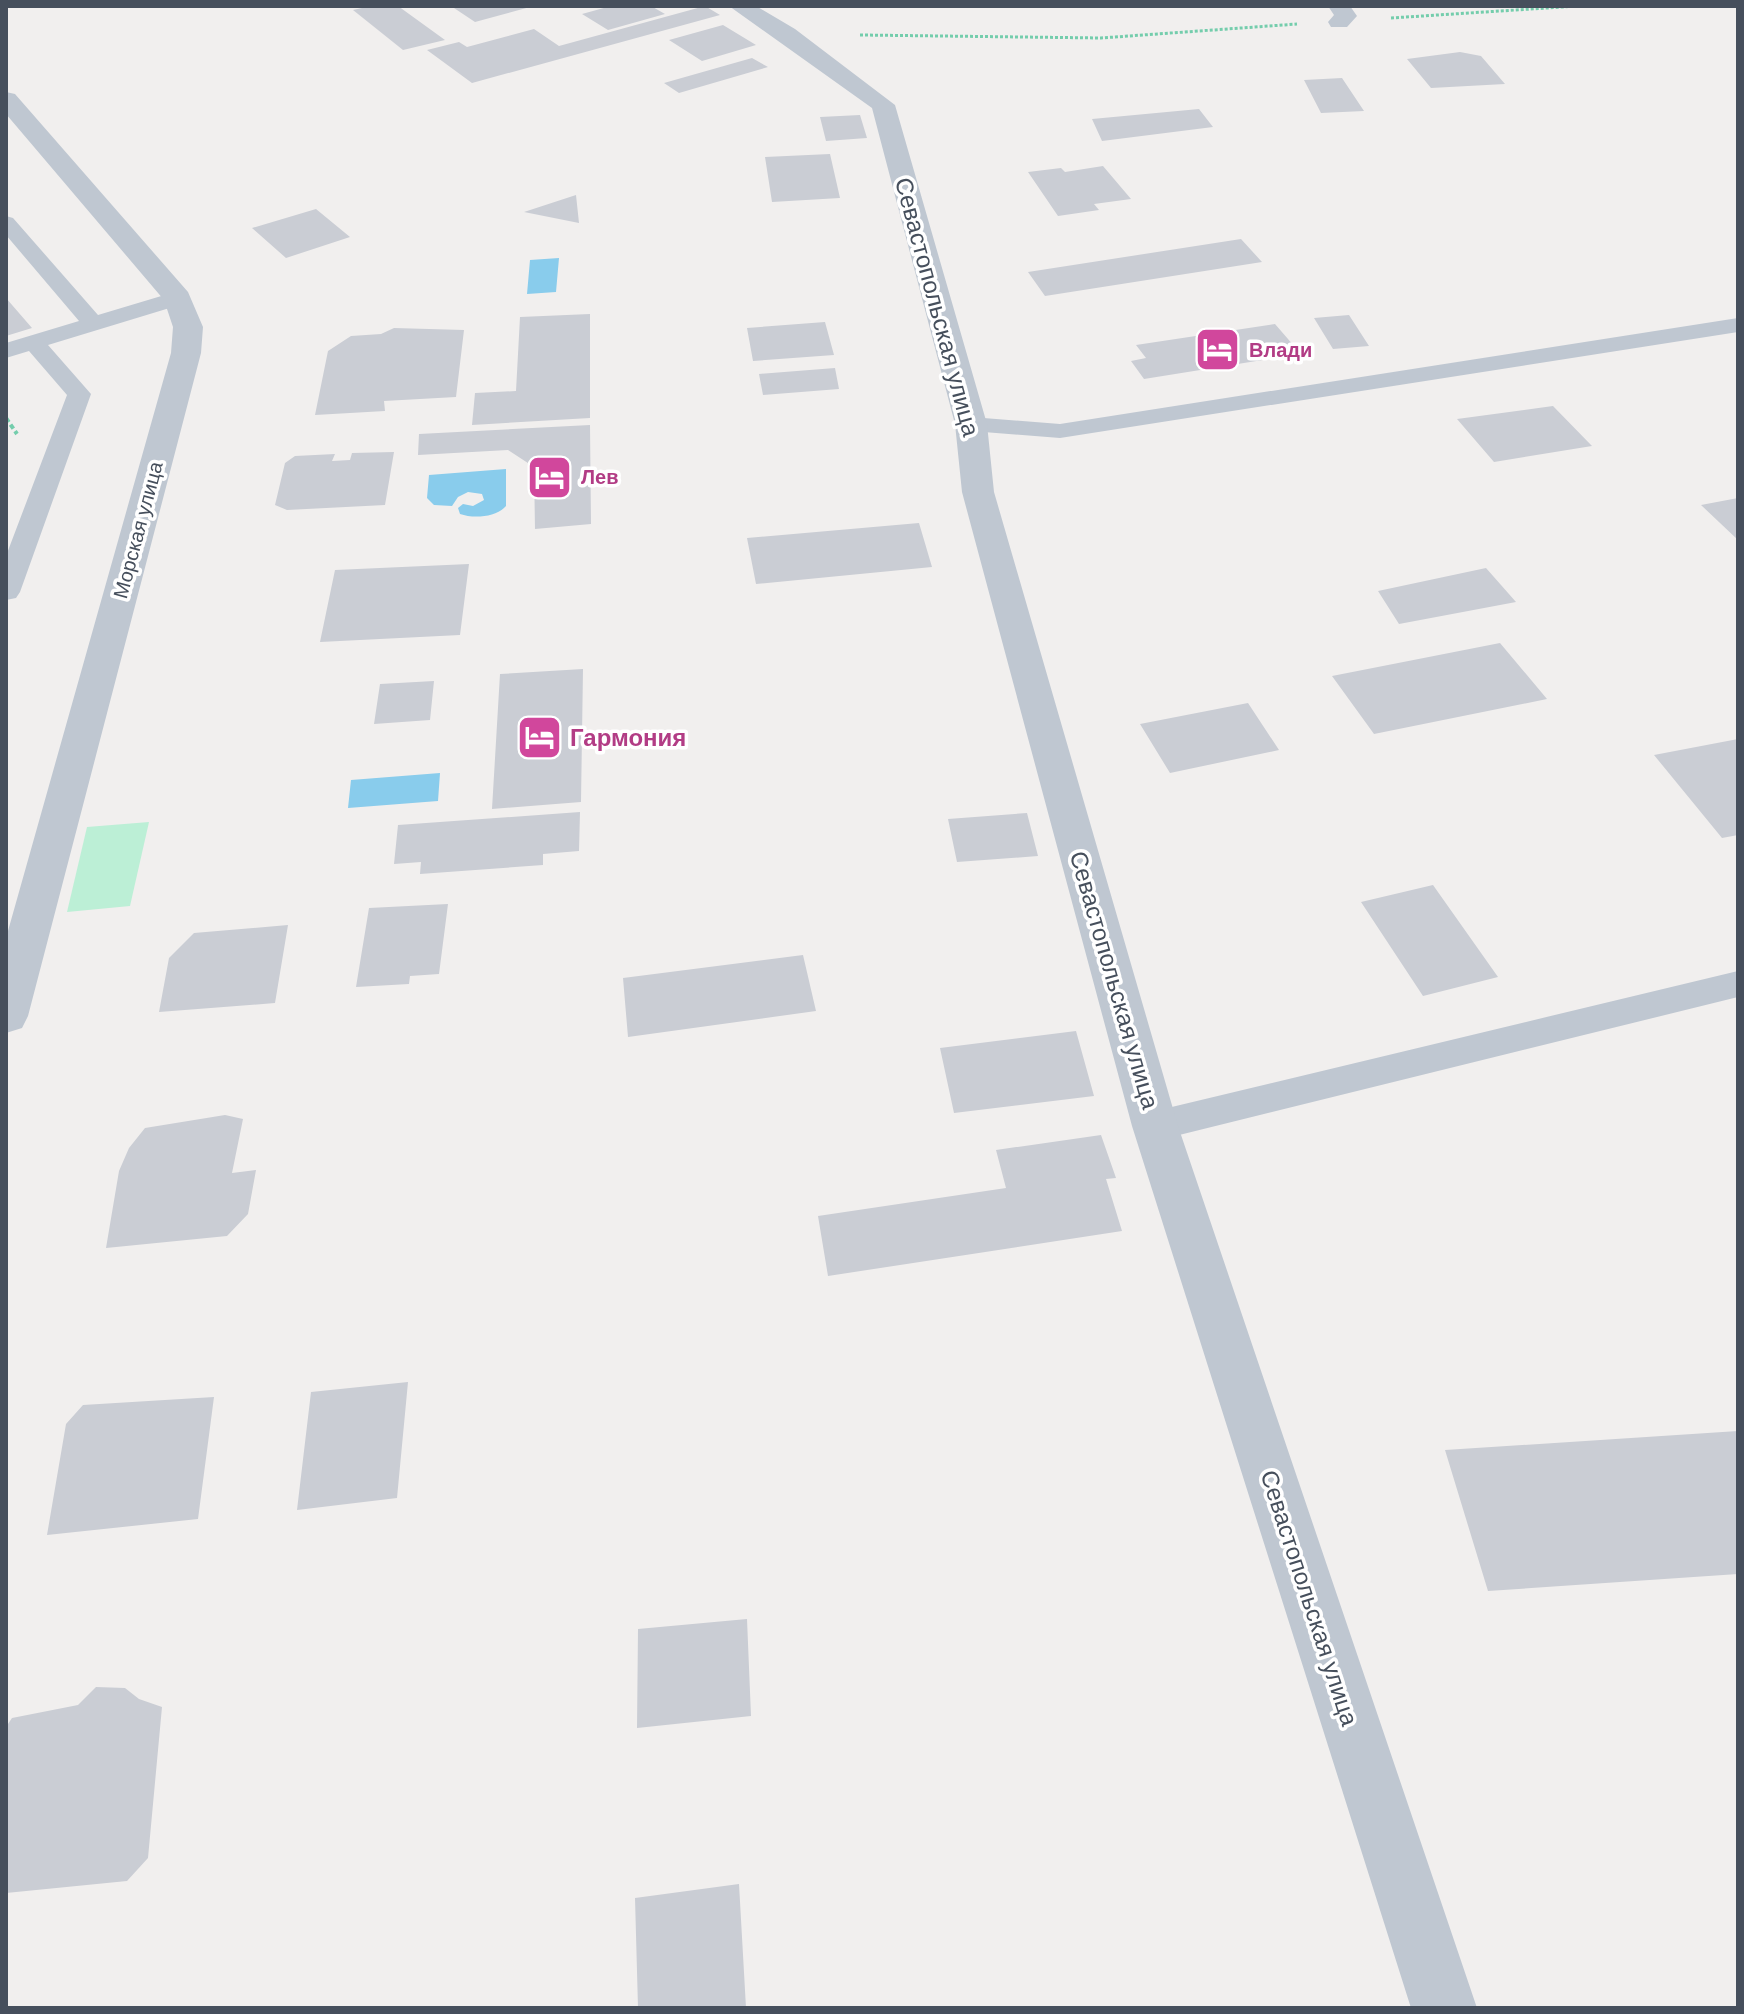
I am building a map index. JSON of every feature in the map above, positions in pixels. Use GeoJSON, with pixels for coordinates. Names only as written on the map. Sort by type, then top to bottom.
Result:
{"type":"FeatureCollection","features":[{"type":"Feature","properties":{"kind":"street","name":"Севастопольская улица"},"geometry":{"type":"LineString","coordinates":[[740,6],[787,34],[883,105],[971,424],[978,492],[1155,1126],[1444,2008]]}},
{"type":"Feature","properties":{"kind":"street","name":"Морская улица"},"geometry":{"type":"LineString","coordinates":[[6,99],[178,298],[188,327],[186,353],[6,1016]]}},
{"type":"Feature","properties":{"kind":"lane"},"geometry":{"type":"LineString","coordinates":[[6,222],[93,323]]}},
{"type":"Feature","properties":{"kind":"lane"},"geometry":{"type":"LineString","coordinates":[[6,351],[178,298]]}},
{"type":"Feature","properties":{"kind":"lane"},"geometry":{"type":"LineString","coordinates":[[971,424],[1060,431],[1738,325]]}},
{"type":"Feature","properties":{"kind":"lane"},"geometry":{"type":"LineString","coordinates":[[6,592],[79,394],[33,342]]}},
{"type":"Feature","properties":{"kind":"lane"},"geometry":{"type":"LineString","coordinates":[[1155,1126],[1738,984]]}},
{"type":"Feature","properties":{"kind":"path"},"geometry":{"type":"LineString","coordinates":[[787,34],[1101,38],[1339,14],[1578,6]]}},
{"type":"Feature","properties":{"kind":"green space"},"geometry":{"type":"Polygon","coordinates":[[[149,822],[130,906],[67,912],[87,827],[149,822]]]}},
{"type":"Feature","properties":{"kind":"water"},"geometry":{"type":"Polygon","coordinates":[[[559,258],[556,292],[527,294],[530,260],[559,258]]]}},
{"type":"Feature","properties":{"kind":"water"},"geometry":{"type":"Polygon","coordinates":[[[506,469],[506,506],[497,513],[478,517],[460,514],[458,508],[463,504],[473,506],[484,500],[482,494],[468,492],[458,497],[452,506],[434,505],[427,498],[429,475],[506,469]]]}},
{"type":"Feature","properties":{"kind":"water"},"geometry":{"type":"Polygon","coordinates":[[[440,773],[438,801],[348,808],[351,780],[440,773]]]}},
{"type":"Feature","properties":{"kind":"building"},"geometry":{"type":"Polygon","coordinates":[[[398,6],[445,40],[403,50],[353,10],[398,6]]]}},
{"type":"Feature","properties":{"kind":"building"},"geometry":{"type":"Polygon","coordinates":[[[451,6],[530,6],[530,7],[475,22],[451,6]]]}},
{"type":"Feature","properties":{"kind":"building"},"geometry":{"type":"Polygon","coordinates":[[[611,6],[651,6],[665,14],[608,30],[582,14],[611,6]]]}},
{"type":"Feature","properties":{"kind":"building"},"geometry":{"type":"Polygon","coordinates":[[[705,6],[720,15],[472,83],[427,50],[459,42],[467,47],[534,29],[559,46],[705,6]]]}},
{"type":"Feature","properties":{"kind":"building"},"geometry":{"type":"Polygon","coordinates":[[[723,25],[756,45],[702,61],[669,40],[723,25]]]}},
{"type":"Feature","properties":{"kind":"building"},"geometry":{"type":"Polygon","coordinates":[[[1460,52],[1481,56],[1505,84],[1431,88],[1407,59],[1460,52]]]}},
{"type":"Feature","properties":{"kind":"building"},"geometry":{"type":"Polygon","coordinates":[[[752,58],[768,67],[679,93],[664,83],[752,58]]]}},
{"type":"Feature","properties":{"kind":"building"},"geometry":{"type":"Polygon","coordinates":[[[1342,78],[1364,111],[1321,113],[1304,80],[1342,78]]]}},
{"type":"Feature","properties":{"kind":"building"},"geometry":{"type":"Polygon","coordinates":[[[1199,109],[1213,127],[1102,141],[1092,119],[1199,109]]]}},
{"type":"Feature","properties":{"kind":"building"},"geometry":{"type":"Polygon","coordinates":[[[860,115],[867,138],[826,141],[820,117],[860,115]]]}},
{"type":"Feature","properties":{"kind":"building"},"geometry":{"type":"Polygon","coordinates":[[[830,154],[840,198],[772,202],[765,157],[830,154]]]}},
{"type":"Feature","properties":{"kind":"building"},"geometry":{"type":"Polygon","coordinates":[[[1103,166],[1131,199],[1094,204],[1099,210],[1058,216],[1028,172],[1061,168],[1065,172],[1103,166]]]}},
{"type":"Feature","properties":{"kind":"building"},"geometry":{"type":"Polygon","coordinates":[[[576,195],[579,223],[524,212],[576,195]]]}},
{"type":"Feature","properties":{"kind":"building"},"geometry":{"type":"Polygon","coordinates":[[[316,209],[350,237],[286,258],[252,228],[316,209]]]}},
{"type":"Feature","properties":{"kind":"building"},"geometry":{"type":"Polygon","coordinates":[[[1241,239],[1262,262],[1045,296],[1028,272],[1241,239]]]}},
{"type":"Feature","properties":{"kind":"building"},"geometry":{"type":"Polygon","coordinates":[[[6,298],[32,328],[6,336],[6,298]]]}},
{"type":"Feature","properties":{"kind":"building"},"geometry":{"type":"Polygon","coordinates":[[[590,314],[590,418],[472,425],[475,393],[516,391],[520,317],[590,314]]]}},
{"type":"Feature","properties":{"kind":"building"},"geometry":{"type":"Polygon","coordinates":[[[1349,315],[1369,346],[1333,349],[1314,318],[1349,315]]]}},
{"type":"Feature","properties":{"kind":"building"},"geometry":{"type":"Polygon","coordinates":[[[825,322],[834,355],[753,361],[747,328],[825,322]]]}},
{"type":"Feature","properties":{"kind":"building","name":"Влади"},"geometry":{"type":"Polygon","coordinates":[[[1275,324],[1301,354],[1144,379],[1131,361],[1146,358],[1136,345],[1275,324]]]}},
{"type":"Feature","properties":{"kind":"building"},"geometry":{"type":"Polygon","coordinates":[[[394,328],[464,330],[456,397],[384,401],[385,411],[315,415],[328,351],[351,336],[381,334],[394,328]]]}},
{"type":"Feature","properties":{"kind":"building"},"geometry":{"type":"Polygon","coordinates":[[[835,368],[839,389],[763,395],[759,374],[835,368]]]}},
{"type":"Feature","properties":{"kind":"building"},"geometry":{"type":"Polygon","coordinates":[[[1553,406],[1592,446],[1494,462],[1457,419],[1553,406]]]}},
{"type":"Feature","properties":{"kind":"building"},"geometry":{"type":"Polygon","coordinates":[[[590,425],[591,524],[535,529],[534,467],[508,450],[418,455],[419,434],[590,425]]]}},
{"type":"Feature","properties":{"kind":"building"},"geometry":{"type":"Polygon","coordinates":[[[394,452],[385,505],[287,510],[275,505],[285,463],[295,456],[335,454],[332,461],[350,460],[352,453],[394,452]]]}},
{"type":"Feature","properties":{"kind":"building"},"geometry":{"type":"Polygon","coordinates":[[[1738,498],[1738,540],[1701,505],[1738,498]]]}},
{"type":"Feature","properties":{"kind":"building"},"geometry":{"type":"Polygon","coordinates":[[[919,523],[932,567],[756,584],[747,538],[919,523]]]}},
{"type":"Feature","properties":{"kind":"building"},"geometry":{"type":"Polygon","coordinates":[[[469,564],[460,635],[320,642],[335,570],[469,564]]]}},
{"type":"Feature","properties":{"kind":"building"},"geometry":{"type":"Polygon","coordinates":[[[1486,568],[1516,602],[1399,624],[1378,591],[1486,568]]]}},
{"type":"Feature","properties":{"kind":"building"},"geometry":{"type":"Polygon","coordinates":[[[1500,643],[1547,699],[1374,734],[1332,676],[1500,643]]]}},
{"type":"Feature","properties":{"kind":"building","name":"Гармония"},"geometry":{"type":"Polygon","coordinates":[[[583,669],[581,802],[492,809],[500,674],[583,669]]]}},
{"type":"Feature","properties":{"kind":"building"},"geometry":{"type":"Polygon","coordinates":[[[434,681],[430,720],[374,724],[380,684],[434,681]]]}},
{"type":"Feature","properties":{"kind":"building"},"geometry":{"type":"Polygon","coordinates":[[[1248,703],[1279,750],[1170,773],[1140,724],[1248,703]]]}},
{"type":"Feature","properties":{"kind":"building"},"geometry":{"type":"Polygon","coordinates":[[[1738,739],[1738,835],[1722,838],[1654,755],[1738,739]]]}},
{"type":"Feature","properties":{"kind":"building"},"geometry":{"type":"Polygon","coordinates":[[[580,812],[579,851],[543,854],[543,865],[420,874],[421,862],[394,864],[398,825],[580,812]]]}},
{"type":"Feature","properties":{"kind":"building"},"geometry":{"type":"Polygon","coordinates":[[[1027,813],[1038,856],[957,862],[948,819],[1027,813]]]}},
{"type":"Feature","properties":{"kind":"building"},"geometry":{"type":"Polygon","coordinates":[[[1433,885],[1498,977],[1423,996],[1361,902],[1433,885]]]}},
{"type":"Feature","properties":{"kind":"building"},"geometry":{"type":"Polygon","coordinates":[[[448,904],[439,974],[410,976],[409,984],[356,987],[369,908],[448,904]]]}},
{"type":"Feature","properties":{"kind":"building"},"geometry":{"type":"Polygon","coordinates":[[[288,925],[275,1003],[159,1012],[169,958],[194,933],[288,925]]]}},
{"type":"Feature","properties":{"kind":"building"},"geometry":{"type":"Polygon","coordinates":[[[803,955],[816,1011],[628,1037],[623,978],[803,955]]]}},
{"type":"Feature","properties":{"kind":"building"},"geometry":{"type":"Polygon","coordinates":[[[1076,1031],[1094,1096],[954,1113],[940,1048],[1076,1031]]]}},
{"type":"Feature","properties":{"kind":"building"},"geometry":{"type":"Polygon","coordinates":[[[225,1115],[243,1119],[232,1173],[256,1170],[248,1214],[227,1236],[106,1248],[119,1171],[129,1148],[145,1128],[225,1115]]]}},
{"type":"Feature","properties":{"kind":"building"},"geometry":{"type":"Polygon","coordinates":[[[1101,1135],[1116,1178],[1106,1179],[1122,1231],[828,1276],[818,1216],[1006,1188],[996,1150],[1101,1135]]]}},
{"type":"Feature","properties":{"kind":"building"},"geometry":{"type":"Polygon","coordinates":[[[408,1382],[397,1498],[297,1510],[311,1392],[408,1382]]]}},
{"type":"Feature","properties":{"kind":"building"},"geometry":{"type":"Polygon","coordinates":[[[214,1397],[198,1519],[47,1535],[66,1424],[83,1405],[214,1397]]]}},
{"type":"Feature","properties":{"kind":"building"},"geometry":{"type":"Polygon","coordinates":[[[1738,1431],[1738,1574],[1488,1591],[1445,1450],[1738,1431]]]}},
{"type":"Feature","properties":{"kind":"building"},"geometry":{"type":"Polygon","coordinates":[[[747,1619],[751,1716],[637,1728],[638,1629],[747,1619]]]}},
{"type":"Feature","properties":{"kind":"building"},"geometry":{"type":"Polygon","coordinates":[[[96,1687],[125,1688],[139,1699],[162,1707],[148,1858],[127,1881],[6,1893],[6,1727],[12,1718],[78,1705],[96,1687]]]}},
{"type":"Feature","properties":{"kind":"building"},"geometry":{"type":"Polygon","coordinates":[[[739,1884],[746,2008],[638,2008],[635,1898],[739,1884]]]}},
{"type":"Feature","properties":{"kind":"place","name":"Влади"},"geometry":{"type":"Point","coordinates":[1218,350]}},
{"type":"Feature","properties":{"kind":"place","name":"Лев"},"geometry":{"type":"Point","coordinates":[550,477]}},
{"type":"Feature","properties":{"kind":"place","name":"Гармония"},"geometry":{"type":"Point","coordinates":[539,738]}}]}
